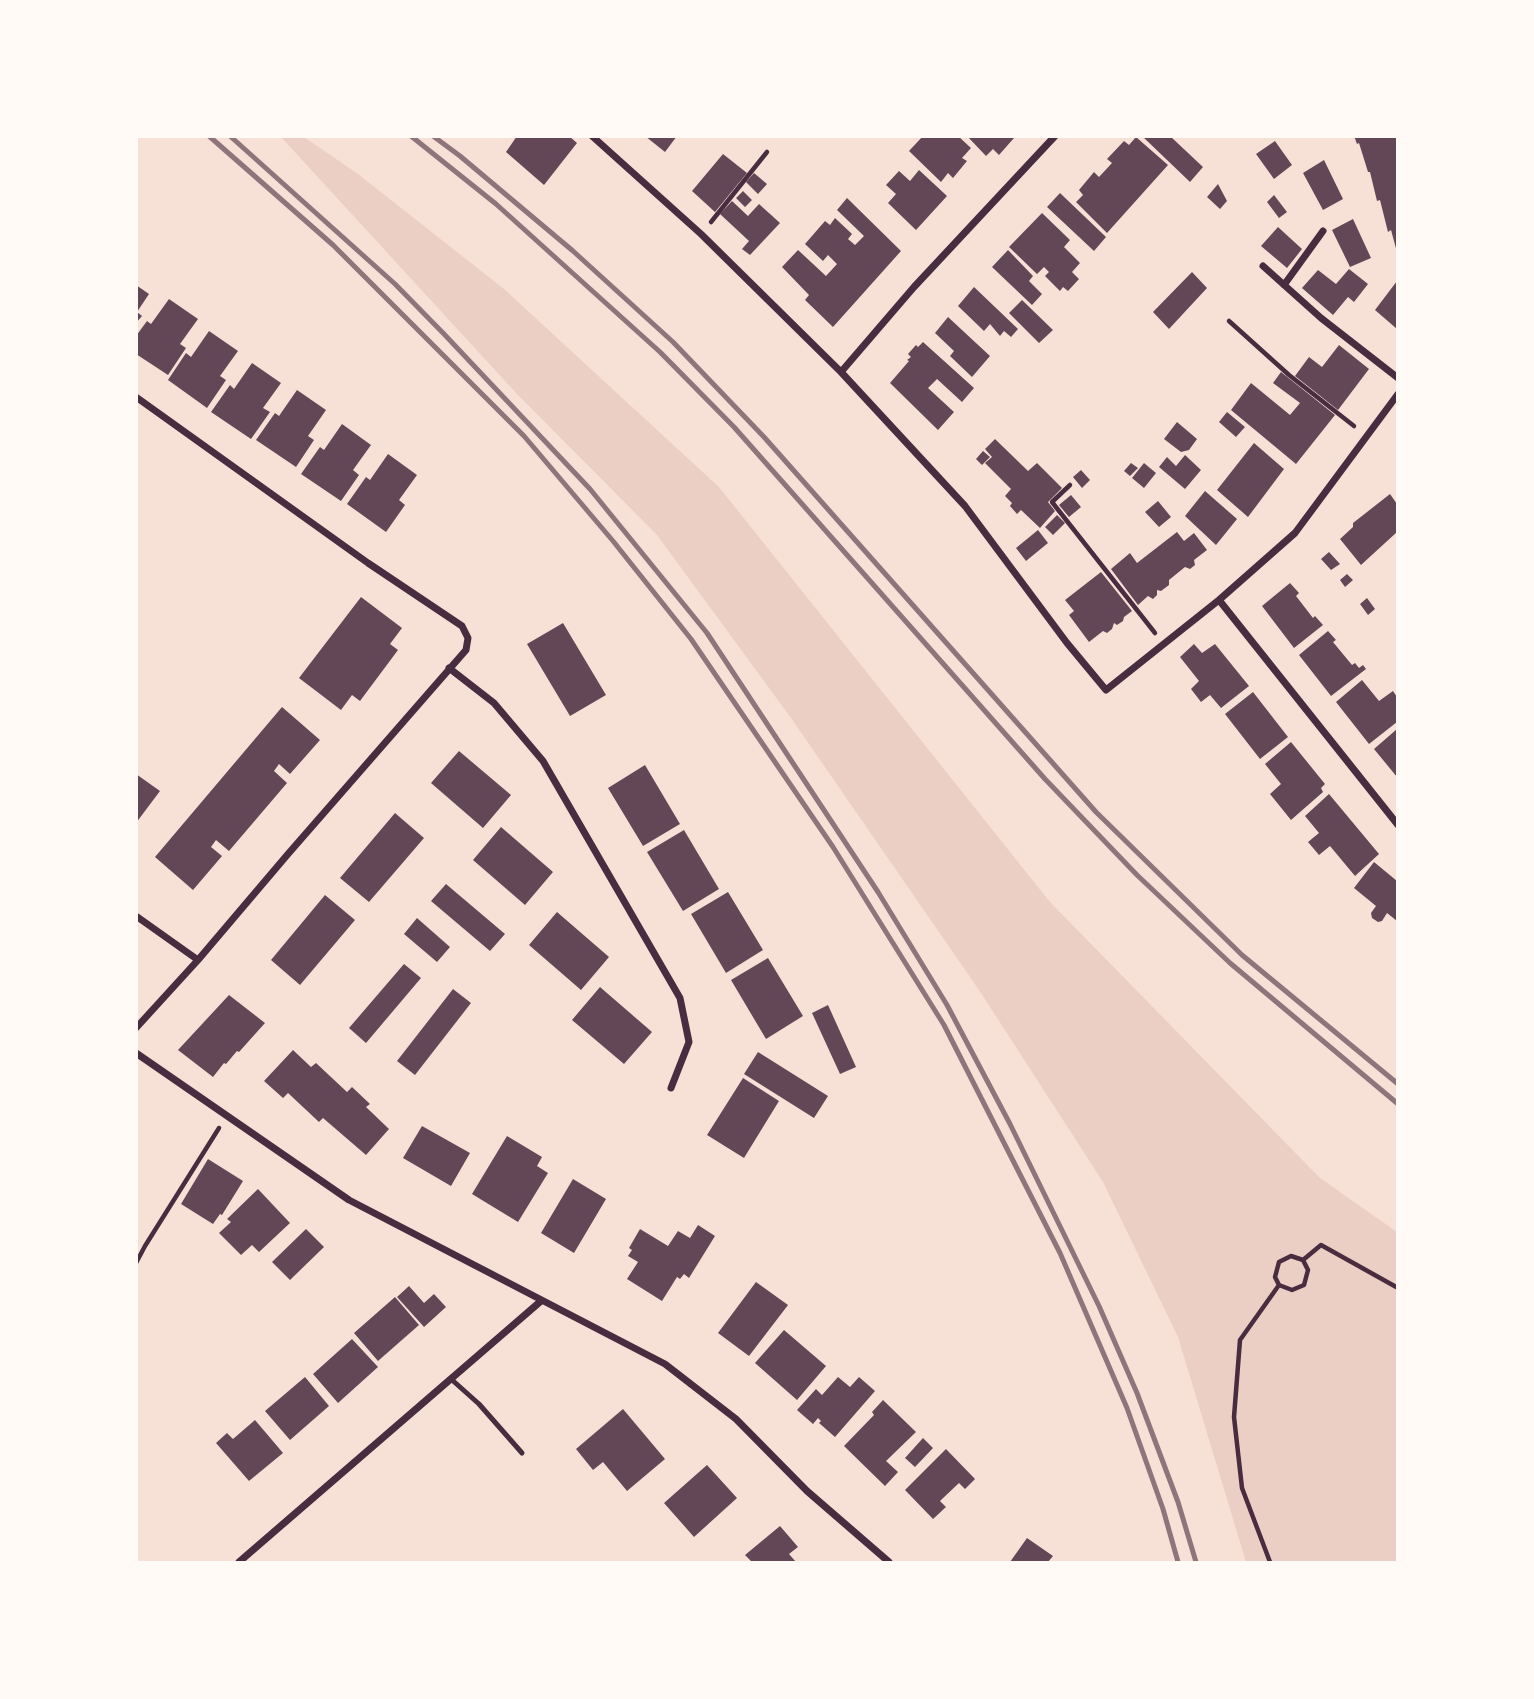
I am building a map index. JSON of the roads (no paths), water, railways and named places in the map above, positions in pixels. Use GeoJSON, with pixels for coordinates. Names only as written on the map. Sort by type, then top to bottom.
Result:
{"type":"FeatureCollection","features":[{"type":"Feature","properties":{"kind":"street"},"geometry":{"type":"LineString","coordinates":[[592,136],[701,234],[841,372],[965,506],[1067,643],[1106,690],[1220,600],[1295,533],[1398,394]]}},
{"type":"Feature","properties":{"kind":"street"},"geometry":{"type":"LineString","coordinates":[[841,372],[914,287],[1055,136]]}},
{"type":"Feature","properties":{"kind":"street"},"geometry":{"type":"LineString","coordinates":[[1284,285],[1323,231]]}},
{"type":"Feature","properties":{"kind":"street"},"geometry":{"type":"LineString","coordinates":[[1263,266],[1321,318],[1398,378]]}},
{"type":"Feature","properties":{"kind":"street"},"geometry":{"type":"LineString","coordinates":[[136,397],[368,563],[462,626],[468,638],[466,650],[136,1028]]}},
{"type":"Feature","properties":{"kind":"street"},"geometry":{"type":"LineString","coordinates":[[1220,600],[1398,825]]}},
{"type":"Feature","properties":{"kind":"street"},"geometry":{"type":"LineString","coordinates":[[449,668],[494,703],[543,761],[680,998],[689,1042],[671,1088]]}},
{"type":"Feature","properties":{"kind":"street"},"geometry":{"type":"LineString","coordinates":[[136,916],[198,960]]}},
{"type":"Feature","properties":{"kind":"street"},"geometry":{"type":"LineString","coordinates":[[136,1053],[349,1200],[665,1364],[736,1419],[807,1491],[889,1563]]}},
{"type":"Feature","properties":{"kind":"street"},"geometry":{"type":"LineString","coordinates":[[239,1563],[541,1301]]}},
{"type":"Feature","properties":{"kind":"lane"},"geometry":{"type":"LineString","coordinates":[[452,1379],[479,1404],[522,1453]]}},
{"type":"Feature","properties":{"kind":"railway"},"geometry":{"type":"LineString","coordinates":[[209,136],[333,245],[524,436],[691,639],[833,847],[944,1025],[1060,1253],[1127,1408],[1163,1509],[1178,1562]]}},
{"type":"Feature","properties":{"kind":"railway"},"geometry":{"type":"LineString","coordinates":[[230,136],[395,284],[444,334],[590,489],[707,633],[878,892],[947,1005],[1010,1124],[1099,1306],[1137,1393],[1178,1502],[1196,1562]]}},
{"type":"Feature","properties":{"kind":"railway"},"geometry":{"type":"LineString","coordinates":[[411,136],[496,204],[660,352],[734,427],[1045,779],[1137,875],[1230,963],[1398,1104]]}},
{"type":"Feature","properties":{"kind":"railway"},"geometry":{"type":"LineString","coordinates":[[433,136],[573,251],[673,342],[764,437],[1096,812],[1242,955],[1398,1084]]}}]}
